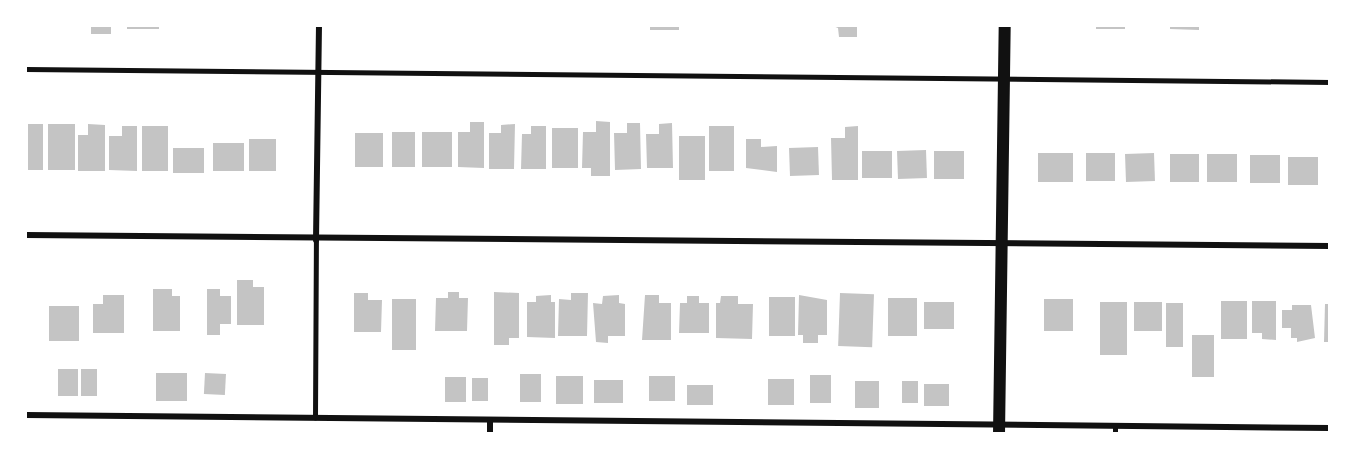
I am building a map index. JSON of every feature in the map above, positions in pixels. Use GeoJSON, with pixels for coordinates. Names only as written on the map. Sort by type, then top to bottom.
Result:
{"type":"FeatureCollection","features":[{"type":"Feature","properties":{"kind":"main road"},"geometry":{"type":"LineString","coordinates":[[999,429],[1005,26]]}},
{"type":"Feature","properties":{"kind":"street"},"geometry":{"type":"LineString","coordinates":[[316,240],[319,26]]}},
{"type":"Feature","properties":{"kind":"street"},"geometry":{"type":"LineString","coordinates":[[26,235],[316,240],[1001,242],[1329,246]]}},
{"type":"Feature","properties":{"kind":"street"},"geometry":{"type":"LineString","coordinates":[[26,414],[999,429],[1329,428]]}},
{"type":"Feature","properties":{"kind":"street"},"geometry":{"type":"LineString","coordinates":[[490,420],[490,434]]}},
{"type":"Feature","properties":{"kind":"lane"},"geometry":{"type":"LineString","coordinates":[[26,69],[1329,82]]}},
{"type":"Feature","properties":{"kind":"lane"},"geometry":{"type":"LineString","coordinates":[[315,418],[316,240]]}},
{"type":"Feature","properties":{"kind":"building"},"geometry":{"type":"Polygon","coordinates":[[[91,26],[111,26],[111,34],[91,34],[91,26]]]}},
{"type":"Feature","properties":{"kind":"building"},"geometry":{"type":"Polygon","coordinates":[[[127,26],[159,26],[159,29],[127,29],[127,26]]]}},
{"type":"Feature","properties":{"kind":"building"},"geometry":{"type":"Polygon","coordinates":[[[650,26],[679,26],[679,30],[650,30],[650,26]]]}},
{"type":"Feature","properties":{"kind":"building"},"geometry":{"type":"Polygon","coordinates":[[[833,26],[857,26],[857,37],[839,37],[838,28],[833,26]]]}},
{"type":"Feature","properties":{"kind":"building"},"geometry":{"type":"Polygon","coordinates":[[[1096,26],[1125,26],[1125,29],[1096,29],[1096,26]]]}},
{"type":"Feature","properties":{"kind":"building"},"geometry":{"type":"Polygon","coordinates":[[[1170,26],[1199,26],[1199,30],[1170,29],[1170,26]]]}},
{"type":"Feature","properties":{"kind":"building"},"geometry":{"type":"Polygon","coordinates":[[[596,121],[610,122],[610,176],[591,176],[591,168],[582,168],[583,132],[596,132],[596,121]]]}},
{"type":"Feature","properties":{"kind":"building"},"geometry":{"type":"Polygon","coordinates":[[[470,122],[484,122],[484,168],[458,167],[458,132],[470,132],[470,122]]]}},
{"type":"Feature","properties":{"kind":"building"},"geometry":{"type":"Polygon","coordinates":[[[627,123],[640,123],[641,169],[615,170],[614,133],[627,133],[627,123]]]}},
{"type":"Feature","properties":{"kind":"building"},"geometry":{"type":"Polygon","coordinates":[[[672,123],[673,168],[647,168],[646,134],[659,134],[659,124],[672,123]]]}},
{"type":"Feature","properties":{"kind":"building"},"geometry":{"type":"Polygon","coordinates":[[[28,124],[43,124],[43,170],[28,170],[28,124]]]}},
{"type":"Feature","properties":{"kind":"building"},"geometry":{"type":"Polygon","coordinates":[[[48,124],[75,124],[75,170],[48,170],[48,124]]]}},
{"type":"Feature","properties":{"kind":"building"},"geometry":{"type":"Polygon","coordinates":[[[88,124],[105,125],[105,171],[78,171],[78,135],[88,135],[88,124]]]}},
{"type":"Feature","properties":{"kind":"building"},"geometry":{"type":"Polygon","coordinates":[[[515,124],[514,169],[489,169],[489,133],[501,133],[501,125],[515,124]]]}},
{"type":"Feature","properties":{"kind":"building"},"geometry":{"type":"Polygon","coordinates":[[[122,126],[137,126],[137,171],[109,170],[109,136],[122,136],[122,126]]]}},
{"type":"Feature","properties":{"kind":"building"},"geometry":{"type":"Polygon","coordinates":[[[142,126],[168,126],[168,171],[142,171],[142,126]]]}},
{"type":"Feature","properties":{"kind":"building"},"geometry":{"type":"Polygon","coordinates":[[[531,126],[546,126],[546,169],[521,169],[522,134],[531,134],[531,126]]]}},
{"type":"Feature","properties":{"kind":"building"},"geometry":{"type":"Polygon","coordinates":[[[709,126],[734,126],[734,171],[709,171],[709,126]]]}},
{"type":"Feature","properties":{"kind":"building"},"geometry":{"type":"Polygon","coordinates":[[[858,126],[858,180],[832,180],[831,138],[845,138],[845,127],[858,126]]]}},
{"type":"Feature","properties":{"kind":"building"},"geometry":{"type":"Polygon","coordinates":[[[552,128],[578,128],[578,168],[552,168],[552,128]]]}},
{"type":"Feature","properties":{"kind":"building"},"geometry":{"type":"Polygon","coordinates":[[[392,132],[415,132],[415,167],[392,167],[392,132]]]}},
{"type":"Feature","properties":{"kind":"building"},"geometry":{"type":"Polygon","coordinates":[[[422,132],[452,132],[452,167],[422,167],[422,132]]]}},
{"type":"Feature","properties":{"kind":"building"},"geometry":{"type":"Polygon","coordinates":[[[355,133],[383,133],[383,167],[355,167],[355,133]]]}},
{"type":"Feature","properties":{"kind":"building"},"geometry":{"type":"Polygon","coordinates":[[[679,136],[705,136],[705,180],[679,180],[679,136]]]}},
{"type":"Feature","properties":{"kind":"building"},"geometry":{"type":"Polygon","coordinates":[[[249,139],[276,139],[276,171],[249,171],[249,139]]]}},
{"type":"Feature","properties":{"kind":"building"},"geometry":{"type":"Polygon","coordinates":[[[746,139],[761,139],[761,147],[777,146],[777,172],[746,168],[746,139]]]}},
{"type":"Feature","properties":{"kind":"building"},"geometry":{"type":"Polygon","coordinates":[[[213,143],[244,143],[244,171],[213,171],[213,143]]]}},
{"type":"Feature","properties":{"kind":"building"},"geometry":{"type":"Polygon","coordinates":[[[818,147],[819,175],[790,176],[789,148],[818,147]]]}},
{"type":"Feature","properties":{"kind":"building"},"geometry":{"type":"Polygon","coordinates":[[[173,148],[204,148],[204,173],[173,173],[173,148]]]}},
{"type":"Feature","properties":{"kind":"building"},"geometry":{"type":"Polygon","coordinates":[[[926,150],[927,178],[898,179],[897,151],[926,150]]]}},
{"type":"Feature","properties":{"kind":"building"},"geometry":{"type":"Polygon","coordinates":[[[862,151],[892,151],[892,178],[862,178],[862,151]]]}},
{"type":"Feature","properties":{"kind":"building"},"geometry":{"type":"Polygon","coordinates":[[[934,151],[964,151],[964,179],[934,179],[934,151]]]}},
{"type":"Feature","properties":{"kind":"building"},"geometry":{"type":"Polygon","coordinates":[[[1038,153],[1073,153],[1073,182],[1038,182],[1038,153]]]}},
{"type":"Feature","properties":{"kind":"building"},"geometry":{"type":"Polygon","coordinates":[[[1086,153],[1115,153],[1115,181],[1086,181],[1086,153]]]}},
{"type":"Feature","properties":{"kind":"building"},"geometry":{"type":"Polygon","coordinates":[[[1154,153],[1155,181],[1126,182],[1125,154],[1154,153]]]}},
{"type":"Feature","properties":{"kind":"building"},"geometry":{"type":"Polygon","coordinates":[[[1170,154],[1199,154],[1199,182],[1170,182],[1170,154]]]}},
{"type":"Feature","properties":{"kind":"building"},"geometry":{"type":"Polygon","coordinates":[[[1207,154],[1237,154],[1237,182],[1207,182],[1207,154]]]}},
{"type":"Feature","properties":{"kind":"building"},"geometry":{"type":"Polygon","coordinates":[[[1250,155],[1280,155],[1280,183],[1250,183],[1250,155]]]}},
{"type":"Feature","properties":{"kind":"building"},"geometry":{"type":"Polygon","coordinates":[[[1288,157],[1318,157],[1318,185],[1288,185],[1288,157]]]}},
{"type":"Feature","properties":{"kind":"building"},"geometry":{"type":"Polygon","coordinates":[[[237,280],[253,280],[253,287],[264,287],[264,325],[237,325],[237,280]]]}},
{"type":"Feature","properties":{"kind":"building"},"geometry":{"type":"Polygon","coordinates":[[[153,289],[172,289],[172,296],[180,296],[180,331],[153,331],[153,289]]]}},
{"type":"Feature","properties":{"kind":"building"},"geometry":{"type":"Polygon","coordinates":[[[207,289],[220,289],[220,296],[231,296],[231,324],[220,324],[220,335],[207,335],[207,289]]]}},
{"type":"Feature","properties":{"kind":"building"},"geometry":{"type":"Polygon","coordinates":[[[448,292],[459,292],[459,298],[468,298],[467,331],[435,331],[436,298],[448,298],[448,292]]]}},
{"type":"Feature","properties":{"kind":"building"},"geometry":{"type":"Polygon","coordinates":[[[494,292],[519,293],[519,338],[509,338],[509,345],[494,345],[494,292]]]}},
{"type":"Feature","properties":{"kind":"building"},"geometry":{"type":"Polygon","coordinates":[[[354,293],[368,293],[368,300],[382,300],[381,332],[354,332],[354,293]]]}},
{"type":"Feature","properties":{"kind":"building"},"geometry":{"type":"Polygon","coordinates":[[[571,293],[588,293],[587,336],[558,336],[559,299],[571,300],[571,293]]]}},
{"type":"Feature","properties":{"kind":"building"},"geometry":{"type":"Polygon","coordinates":[[[840,293],[874,294],[872,347],[838,346],[840,293]]]}},
{"type":"Feature","properties":{"kind":"building"},"geometry":{"type":"Polygon","coordinates":[[[103,295],[124,295],[124,333],[93,333],[93,304],[103,304],[103,295]]]}},
{"type":"Feature","properties":{"kind":"building"},"geometry":{"type":"Polygon","coordinates":[[[551,295],[551,302],[555,302],[555,338],[527,337],[527,302],[536,302],[536,296],[551,295]]]}},
{"type":"Feature","properties":{"kind":"building"},"geometry":{"type":"Polygon","coordinates":[[[619,295],[619,303],[625,304],[625,336],[608,336],[608,343],[596,342],[593,303],[602,304],[603,296],[619,295]]]}},
{"type":"Feature","properties":{"kind":"building"},"geometry":{"type":"Polygon","coordinates":[[[645,295],[659,295],[659,303],[671,303],[671,340],[642,340],[645,295]]]}},
{"type":"Feature","properties":{"kind":"building"},"geometry":{"type":"Polygon","coordinates":[[[799,295],[827,300],[827,335],[818,335],[818,343],[803,343],[803,335],[798,335],[799,295]]]}},
{"type":"Feature","properties":{"kind":"building"},"geometry":{"type":"Polygon","coordinates":[[[687,296],[699,296],[699,303],[709,303],[709,333],[679,333],[680,303],[687,303],[687,296]]]}},
{"type":"Feature","properties":{"kind":"building"},"geometry":{"type":"Polygon","coordinates":[[[721,296],[738,296],[738,304],[753,304],[752,339],[716,338],[716,303],[720,303],[721,296]]]}},
{"type":"Feature","properties":{"kind":"building"},"geometry":{"type":"Polygon","coordinates":[[[769,297],[795,297],[795,336],[769,336],[769,297]]]}},
{"type":"Feature","properties":{"kind":"building"},"geometry":{"type":"Polygon","coordinates":[[[888,298],[917,298],[917,336],[888,336],[888,298]]]}},
{"type":"Feature","properties":{"kind":"building"},"geometry":{"type":"Polygon","coordinates":[[[392,299],[416,299],[416,350],[392,350],[392,299]]]}},
{"type":"Feature","properties":{"kind":"building"},"geometry":{"type":"Polygon","coordinates":[[[1044,299],[1073,299],[1073,331],[1044,331],[1044,299]]]}},
{"type":"Feature","properties":{"kind":"building"},"geometry":{"type":"Polygon","coordinates":[[[1221,301],[1247,301],[1247,339],[1221,339],[1221,301]]]}},
{"type":"Feature","properties":{"kind":"building"},"geometry":{"type":"Polygon","coordinates":[[[1252,301],[1276,301],[1276,340],[1262,339],[1262,333],[1252,333],[1252,301]]]}},
{"type":"Feature","properties":{"kind":"building"},"geometry":{"type":"Polygon","coordinates":[[[924,302],[954,302],[954,329],[924,329],[924,302]]]}},
{"type":"Feature","properties":{"kind":"building"},"geometry":{"type":"Polygon","coordinates":[[[1100,302],[1127,302],[1127,355],[1100,355],[1100,302]]]}},
{"type":"Feature","properties":{"kind":"building"},"geometry":{"type":"Polygon","coordinates":[[[1134,302],[1162,302],[1162,331],[1134,331],[1134,302]]]}},
{"type":"Feature","properties":{"kind":"building"},"geometry":{"type":"Polygon","coordinates":[[[1166,303],[1183,303],[1183,347],[1166,347],[1166,303]]]}},
{"type":"Feature","properties":{"kind":"building"},"geometry":{"type":"Polygon","coordinates":[[[1325,304],[1330,304],[1330,342],[1324,342],[1325,304]]]}},
{"type":"Feature","properties":{"kind":"building"},"geometry":{"type":"Polygon","coordinates":[[[1292,305],[1311,305],[1315,338],[1297,342],[1297,338],[1291,338],[1291,328],[1282,328],[1282,310],[1292,310],[1292,305]]]}},
{"type":"Feature","properties":{"kind":"building"},"geometry":{"type":"Polygon","coordinates":[[[49,306],[79,306],[79,341],[49,341],[49,306]]]}},
{"type":"Feature","properties":{"kind":"building"},"geometry":{"type":"Polygon","coordinates":[[[1192,335],[1214,335],[1214,377],[1192,377],[1192,335]]]}},
{"type":"Feature","properties":{"kind":"building"},"geometry":{"type":"Polygon","coordinates":[[[58,369],[78,369],[78,396],[58,396],[58,369]]]}},
{"type":"Feature","properties":{"kind":"building"},"geometry":{"type":"Polygon","coordinates":[[[81,369],[97,369],[97,396],[81,396],[81,369]]]}},
{"type":"Feature","properties":{"kind":"building"},"geometry":{"type":"Polygon","coordinates":[[[156,373],[187,373],[187,401],[156,401],[156,373]]]}},
{"type":"Feature","properties":{"kind":"building"},"geometry":{"type":"Polygon","coordinates":[[[205,373],[226,374],[225,395],[204,394],[205,373]]]}},
{"type":"Feature","properties":{"kind":"building"},"geometry":{"type":"Polygon","coordinates":[[[520,374],[541,374],[541,402],[520,402],[520,374]]]}},
{"type":"Feature","properties":{"kind":"building"},"geometry":{"type":"Polygon","coordinates":[[[810,375],[831,375],[831,403],[810,403],[810,375]]]}},
{"type":"Feature","properties":{"kind":"building"},"geometry":{"type":"Polygon","coordinates":[[[556,376],[583,376],[583,404],[556,404],[556,376]]]}},
{"type":"Feature","properties":{"kind":"building"},"geometry":{"type":"Polygon","coordinates":[[[649,376],[675,376],[675,401],[649,401],[649,376]]]}},
{"type":"Feature","properties":{"kind":"building"},"geometry":{"type":"Polygon","coordinates":[[[445,377],[466,377],[466,402],[445,402],[445,377]]]}},
{"type":"Feature","properties":{"kind":"building"},"geometry":{"type":"Polygon","coordinates":[[[472,378],[488,378],[488,401],[472,401],[472,378]]]}},
{"type":"Feature","properties":{"kind":"building"},"geometry":{"type":"Polygon","coordinates":[[[768,379],[794,379],[794,405],[768,405],[768,379]]]}},
{"type":"Feature","properties":{"kind":"building"},"geometry":{"type":"Polygon","coordinates":[[[594,380],[623,380],[623,403],[594,403],[594,380]]]}},
{"type":"Feature","properties":{"kind":"building"},"geometry":{"type":"Polygon","coordinates":[[[855,381],[879,381],[879,408],[855,408],[855,381]]]}},
{"type":"Feature","properties":{"kind":"building"},"geometry":{"type":"Polygon","coordinates":[[[902,381],[918,381],[918,403],[902,403],[902,381]]]}},
{"type":"Feature","properties":{"kind":"building"},"geometry":{"type":"Polygon","coordinates":[[[924,384],[949,384],[949,406],[924,406],[924,384]]]}},
{"type":"Feature","properties":{"kind":"building"},"geometry":{"type":"Polygon","coordinates":[[[687,385],[713,385],[713,405],[687,405],[687,385]]]}}]}
